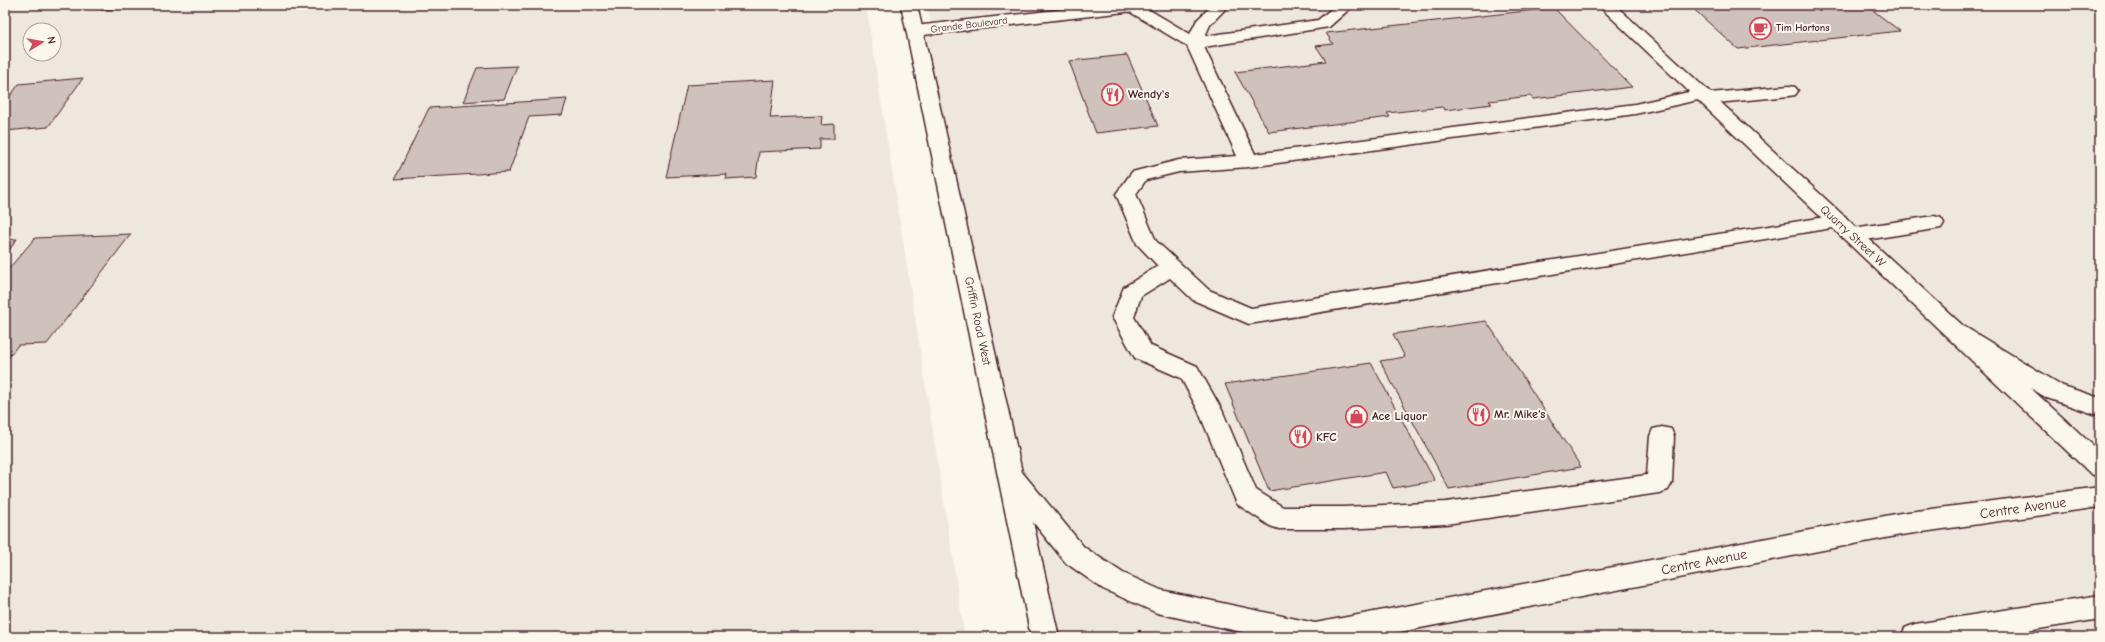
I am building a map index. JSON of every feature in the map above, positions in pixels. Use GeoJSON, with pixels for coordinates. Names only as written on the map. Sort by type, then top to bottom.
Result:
{"type":"FeatureCollection","features":[{"type":"Feature","properties":{"kind":"main road","name":"Griffin Road West"},"geometry":{"type":"LineString","coordinates":[[909,5],[1045,637]]}},
{"type":"Feature","properties":{"kind":"main road"},"geometry":{"type":"LineString","coordinates":[[1194,43],[1203,23],[1221,5]]}},
{"type":"Feature","properties":{"kind":"main road"},"geometry":{"type":"LineString","coordinates":[[1194,43],[1323,24],[1346,5]]}},
{"type":"Feature","properties":{"kind":"main road","name":"Quarry Street W"},"geometry":{"type":"LineString","coordinates":[[1606,5],[2100,467]]}},
{"type":"Feature","properties":{"kind":"main road","name":"Grande Boulevard"},"geometry":{"type":"LineString","coordinates":[[915,31],[1137,6]]}},
{"type":"Feature","properties":{"kind":"main road"},"geometry":{"type":"LineString","coordinates":[[1137,6],[1194,43],[1249,161]]}},
{"type":"Feature","properties":{"kind":"main road"},"geometry":{"type":"LineString","coordinates":[[1789,91],[1704,97],[1635,108],[1249,161],[1179,166],[1139,176],[1126,194],[1147,244],[1201,296],[1249,316],[1838,221]]}},
{"type":"Feature","properties":{"kind":"main road"},"geometry":{"type":"LineString","coordinates":[[1853,235],[1934,223]]}},
{"type":"Feature","properties":{"kind":"main road"},"geometry":{"type":"LineString","coordinates":[[1171,267],[1132,292],[1123,318],[1143,352],[1189,372],[1210,410],[1246,497],[1279,518],[1344,518],[1446,513],[1659,483],[1662,436]]}},
{"type":"Feature","properties":{"kind":"main road"},"geometry":{"type":"LineString","coordinates":[[1957,333],[2055,392],[2100,407]]}},
{"type":"Feature","properties":{"kind":"main road"},"geometry":{"type":"LineString","coordinates":[[1011,476],[1075,555],[1114,581],[1157,601],[1313,636]]}},
{"type":"Feature","properties":{"kind":"main road","name":"Centre Avenue"},"geometry":{"type":"LineString","coordinates":[[1313,636],[1901,524],[2100,497]]}},
{"type":"Feature","properties":{"kind":"main road"},"geometry":{"type":"LineString","coordinates":[[1915,637],[2100,607]]}},
{"type":"Feature","properties":{"kind":"shaded area"},"geometry":{"type":"Polygon","coordinates":[[[5,5],[866,5],[965,637],[5,637],[5,5]]]}},
{"type":"Feature","properties":{"kind":"shaded area"},"geometry":{"type":"Polygon","coordinates":[[[927,5],[2100,5],[2100,637],[1045,637],[915,31],[932,29],[927,5]]]}},
{"type":"Feature","properties":{"kind":"building"},"geometry":{"type":"Polygon","coordinates":[[[105,5],[159,5],[101,10],[105,5]]]}},
{"type":"Feature","properties":{"kind":"building"},"geometry":{"type":"Polygon","coordinates":[[[1689,5],[1866,5],[1900,31],[1738,49],[1689,5]]]}},
{"type":"Feature","properties":{"kind":"building"},"geometry":{"type":"Polygon","coordinates":[[[1554,8],[1632,87],[1533,99],[1530,96],[1489,101],[1492,104],[1445,110],[1442,107],[1387,113],[1390,117],[1269,132],[1235,72],[1326,61],[1316,46],[1333,44],[1326,33],[1554,8]]]}},
{"type":"Feature","properties":{"kind":"building","name":"Wendy's"},"geometry":{"type":"Polygon","coordinates":[[[1127,55],[1158,126],[1096,133],[1069,61],[1127,55]]]}},
{"type":"Feature","properties":{"kind":"building"},"geometry":{"type":"Polygon","coordinates":[[[517,66],[504,99],[463,102],[477,68],[517,66]]]}},
{"type":"Feature","properties":{"kind":"building"},"geometry":{"type":"Polygon","coordinates":[[[83,78],[48,127],[5,131],[5,103],[19,84],[83,78]]]}},
{"type":"Feature","properties":{"kind":"building"},"geometry":{"type":"Polygon","coordinates":[[[775,80],[770,118],[822,116],[821,125],[834,124],[834,139],[820,139],[820,149],[759,152],[756,177],[726,179],[727,174],[666,177],[687,85],[775,80]]]}},
{"type":"Feature","properties":{"kind":"building"},"geometry":{"type":"Polygon","coordinates":[[[567,99],[562,115],[529,117],[509,172],[395,179],[429,108],[567,99]]]}},
{"type":"Feature","properties":{"kind":"building"},"geometry":{"type":"Polygon","coordinates":[[[131,234],[47,344],[18,345],[5,362],[5,273],[35,238],[131,234]]]}},
{"type":"Feature","properties":{"kind":"building"},"geometry":{"type":"Polygon","coordinates":[[[17,239],[5,256],[5,240],[17,239]]]}},
{"type":"Feature","properties":{"kind":"building","name":"Mr. Mike's"},"geometry":{"type":"Polygon","coordinates":[[[1486,321],[1581,467],[1449,489],[1380,361],[1405,357],[1393,334],[1486,321]]]}},
{"type":"Feature","properties":{"kind":"building"},"geometry":{"type":"Polygon","coordinates":[[[1371,363],[1435,481],[1393,488],[1386,472],[1269,491],[1225,384],[1371,363]]]}},
{"type":"Feature","properties":{"kind":"place","name":"Tim Hortons"},"geometry":{"type":"Point","coordinates":[1760,28]}},
{"type":"Feature","properties":{"kind":"place","name":"Wendy's"},"geometry":{"type":"Point","coordinates":[1113,94]}},
{"type":"Feature","properties":{"kind":"place","name":"Mr. Mike's"},"geometry":{"type":"Point","coordinates":[1478,414]}},
{"type":"Feature","properties":{"kind":"place","name":"Ace Liquor"},"geometry":{"type":"Point","coordinates":[1356,416]}},
{"type":"Feature","properties":{"kind":"place","name":"KFC"},"geometry":{"type":"Point","coordinates":[1301,437]}}]}
